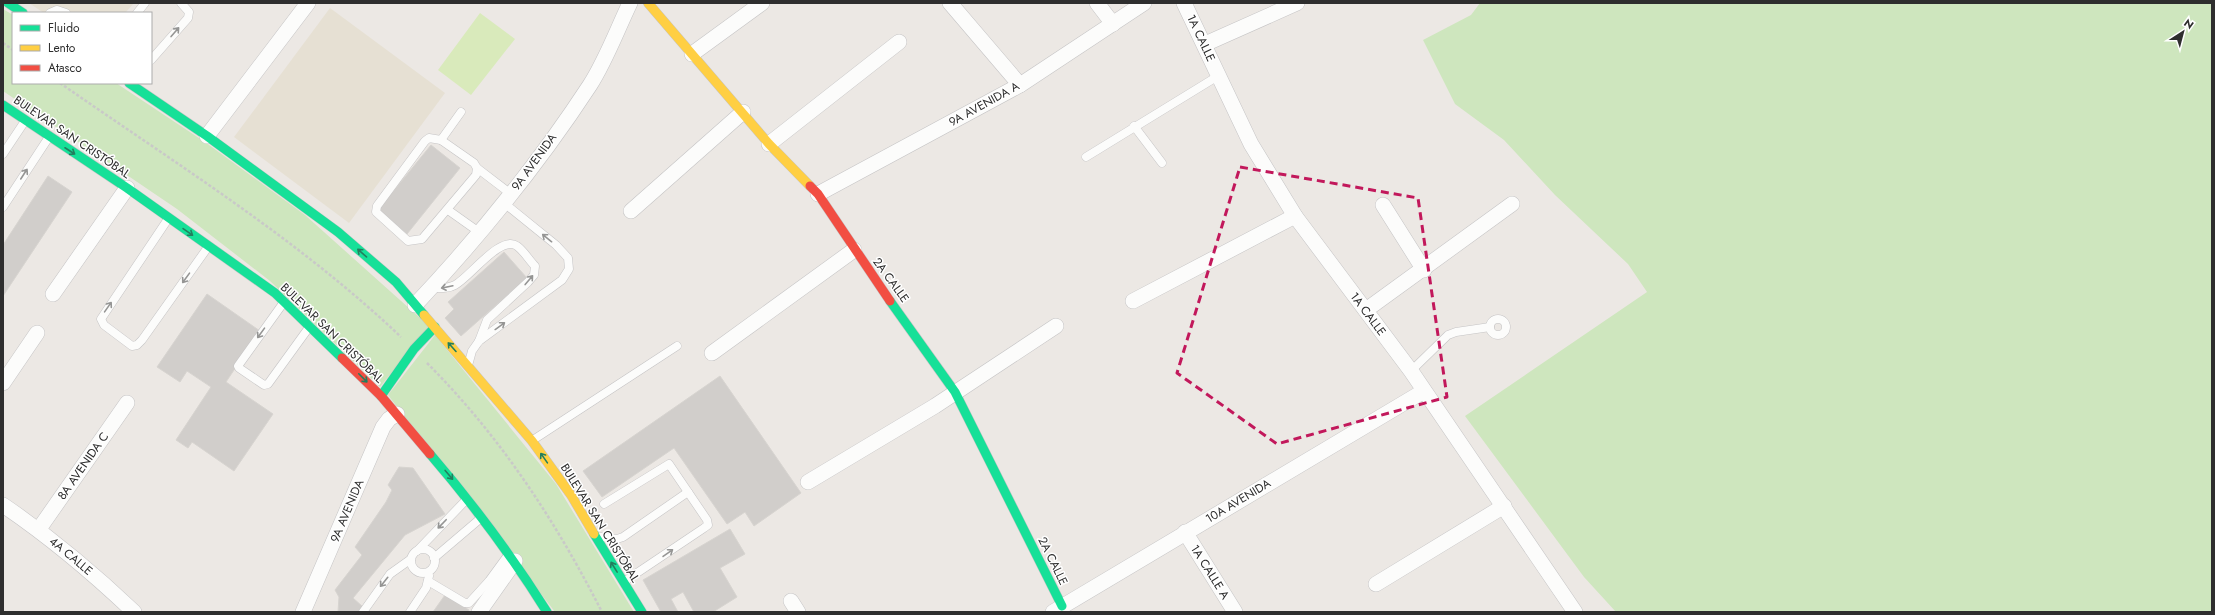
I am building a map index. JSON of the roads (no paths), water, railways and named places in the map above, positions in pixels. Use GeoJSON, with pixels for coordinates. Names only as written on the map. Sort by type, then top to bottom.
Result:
{"type":"FeatureCollection","features":[{"type":"Feature","properties":{"kind":"main road"},"geometry":{"type":"LineString","coordinates":[[8,3],[22,12]]}},
{"type":"Feature","properties":{"kind":"main road","name":"2A CALLE"},"geometry":{"type":"LineString","coordinates":[[648,3],[769,144],[818,194],[854,250],[955,392],[1058,609]]}},
{"type":"Feature","properties":{"kind":"main road","name":"BULEVAR SAN CRISTÓBAL"},"geometry":{"type":"LineString","coordinates":[[131,84],[207,136],[338,232],[396,282],[469,365],[532,441],[571,495],[642,612]]}},
{"type":"Feature","properties":{"kind":"main road","name":"BULEVAR SAN CRISTÓBAL"},"geometry":{"type":"LineString","coordinates":[[3,105],[127,188],[209,246],[284,302],[310,326],[381,396],[468,498],[512,557],[547,612]]}},
{"type":"Feature","properties":{"kind":"main road"},"geometry":{"type":"LineString","coordinates":[[381,396],[414,349],[435,327]]}},
{"type":"Feature","properties":{"kind":"street"},"geometry":{"type":"LineString","coordinates":[[207,136],[308,3]]}},
{"type":"Feature","properties":{"kind":"street","name":"9A AVENIDA"},"geometry":{"type":"LineString","coordinates":[[415,305],[507,199],[591,84],[630,3]]}},
{"type":"Feature","properties":{"kind":"street"},"geometry":{"type":"LineString","coordinates":[[692,54],[762,3]]}},
{"type":"Feature","properties":{"kind":"street"},"geometry":{"type":"LineString","coordinates":[[950,3],[1020,85]]}},
{"type":"Feature","properties":{"kind":"street"},"geometry":{"type":"LineString","coordinates":[[1097,3],[1113,24]]}},
{"type":"Feature","properties":{"kind":"street","name":"9A AVENIDA A"},"geometry":{"type":"LineString","coordinates":[[818,194],[1020,85],[1144,3]]}},
{"type":"Feature","properties":{"kind":"street","name":"1A CALLE"},"geometry":{"type":"LineString","coordinates":[[1184,3],[1205,44],[1218,76],[1251,144],[1295,216],[1411,371],[1575,612]]}},
{"type":"Feature","properties":{"kind":"street"},"geometry":{"type":"LineString","coordinates":[[1205,44],[1297,3]]}},
{"type":"Feature","properties":{"kind":"street"},"geometry":{"type":"LineString","coordinates":[[769,144],[900,42]]}},
{"type":"Feature","properties":{"kind":"street"},"geometry":{"type":"LineString","coordinates":[[630,211],[743,112]]}},
{"type":"Feature","properties":{"kind":"street"},"geometry":{"type":"LineString","coordinates":[[53,294],[127,188]]}},
{"type":"Feature","properties":{"kind":"street"},"geometry":{"type":"LineString","coordinates":[[1366,310],[1424,270],[1512,204]]}},
{"type":"Feature","properties":{"kind":"street"},"geometry":{"type":"LineString","coordinates":[[1383,205],[1424,270]]}},
{"type":"Feature","properties":{"kind":"street"},"geometry":{"type":"LineString","coordinates":[[1133,301],[1295,216]]}},
{"type":"Feature","properties":{"kind":"street"},"geometry":{"type":"LineString","coordinates":[[712,353],[854,250]]}},
{"type":"Feature","properties":{"kind":"street"},"geometry":{"type":"LineString","coordinates":[[808,482],[955,392],[1056,326]]}},
{"type":"Feature","properties":{"kind":"street"},"geometry":{"type":"LineString","coordinates":[[3,383],[37,333]]}},
{"type":"Feature","properties":{"kind":"street","name":"10A AVENIDA"},"geometry":{"type":"LineString","coordinates":[[1058,609],[1424,391]]}},
{"type":"Feature","properties":{"kind":"street","name":"8A AVENIDA C"},"geometry":{"type":"LineString","coordinates":[[39,529],[127,403]]}},
{"type":"Feature","properties":{"kind":"street","name":"9A AVENIDA"},"geometry":{"type":"LineString","coordinates":[[303,612],[383,427],[389,419],[397,414]]}},
{"type":"Feature","properties":{"kind":"street","name":"4A CALLE"},"geometry":{"type":"LineString","coordinates":[[3,504],[39,529],[100,580],[134,612]]}},
{"type":"Feature","properties":{"kind":"street"},"geometry":{"type":"LineString","coordinates":[[1376,584],[1504,506]]}},
{"type":"Feature","properties":{"kind":"street","name":"1A CALLE A"},"geometry":{"type":"LineString","coordinates":[[1185,532],[1235,612]]}},
{"type":"Feature","properties":{"kind":"street"},"geometry":{"type":"LineString","coordinates":[[479,612],[512,557]]}},
{"type":"Feature","properties":{"kind":"lane"},"geometry":{"type":"LineString","coordinates":[[138,12],[145,3]]}},
{"type":"Feature","properties":{"kind":"lane"},"geometry":{"type":"LineString","coordinates":[[152,59],[188,18],[189,12],[181,3]]}},
{"type":"Feature","properties":{"kind":"lane"},"geometry":{"type":"LineString","coordinates":[[52,12],[57,10],[63,12]]}},
{"type":"Feature","properties":{"kind":"lane"},"geometry":{"type":"LineString","coordinates":[[1086,157],[1134,126],[1218,76]]}},
{"type":"Feature","properties":{"kind":"lane"},"geometry":{"type":"LineString","coordinates":[[441,140],[461,112]]}},
{"type":"Feature","properties":{"kind":"lane"},"geometry":{"type":"LineString","coordinates":[[3,154],[25,120]]}},
{"type":"Feature","properties":{"kind":"lane"},"geometry":{"type":"LineString","coordinates":[[1134,126],[1162,162]]}},
{"type":"Feature","properties":{"kind":"lane"},"geometry":{"type":"LineString","coordinates":[[3,207],[49,137]]}},
{"type":"Feature","properties":{"kind":"lane"},"geometry":{"type":"LineString","coordinates":[[477,168],[476,175],[422,239],[408,241],[376,212],[377,206],[425,141],[429,138],[441,140],[474,163],[507,199],[568,258],[569,268],[562,280],[479,341]]}},
{"type":"Feature","properties":{"kind":"lane"},"geometry":{"type":"LineString","coordinates":[[448,210],[479,232]]}},
{"type":"Feature","properties":{"kind":"lane"},"geometry":{"type":"LineString","coordinates":[[169,218],[101,319],[104,325],[132,346],[137,345],[142,340],[209,246]]}},
{"type":"Feature","properties":{"kind":"lane"},"geometry":{"type":"LineString","coordinates":[[431,288],[443,289],[455,285],[467,276],[500,245],[508,243],[516,245],[535,266],[534,274],[528,282],[487,320],[479,341],[472,351],[469,365]]}},
{"type":"Feature","properties":{"kind":"lane"},"geometry":{"type":"LineString","coordinates":[[284,302],[238,366],[239,368],[264,385],[268,384],[310,326]]}},
{"type":"Feature","properties":{"kind":"lane"},"geometry":{"type":"LineString","coordinates":[[1411,371],[1448,335],[1456,332],[1490,327]]}},
{"type":"Feature","properties":{"kind":"lane"},"geometry":{"type":"LineString","coordinates":[[532,441],[677,346]]}},
{"type":"Feature","properties":{"kind":"lane"},"geometry":{"type":"LineString","coordinates":[[604,504],[666,464],[671,466],[707,520],[708,525],[639,574],[624,582]]}},
{"type":"Feature","properties":{"kind":"lane"},"geometry":{"type":"LineString","coordinates":[[596,536],[618,539],[623,537],[688,492]]}},
{"type":"Feature","properties":{"kind":"lane"},"geometry":{"type":"LineString","coordinates":[[363,612],[390,574],[411,559],[468,498]]}},
{"type":"Feature","properties":{"kind":"lane"},"geometry":{"type":"LineString","coordinates":[[411,559],[414,569],[418,572],[429,571],[433,568],[434,558],[482,517]]}},
{"type":"Feature","properties":{"kind":"lane"},"geometry":{"type":"LineString","coordinates":[[417,551],[427,550],[434,558]]}},
{"type":"Feature","properties":{"kind":"lane"},"geometry":{"type":"LineString","coordinates":[[428,581],[465,603],[469,603],[512,557]]}},
{"type":"Feature","properties":{"kind":"lane"},"geometry":{"type":"LineString","coordinates":[[410,612],[428,581],[429,571]]}}]}
